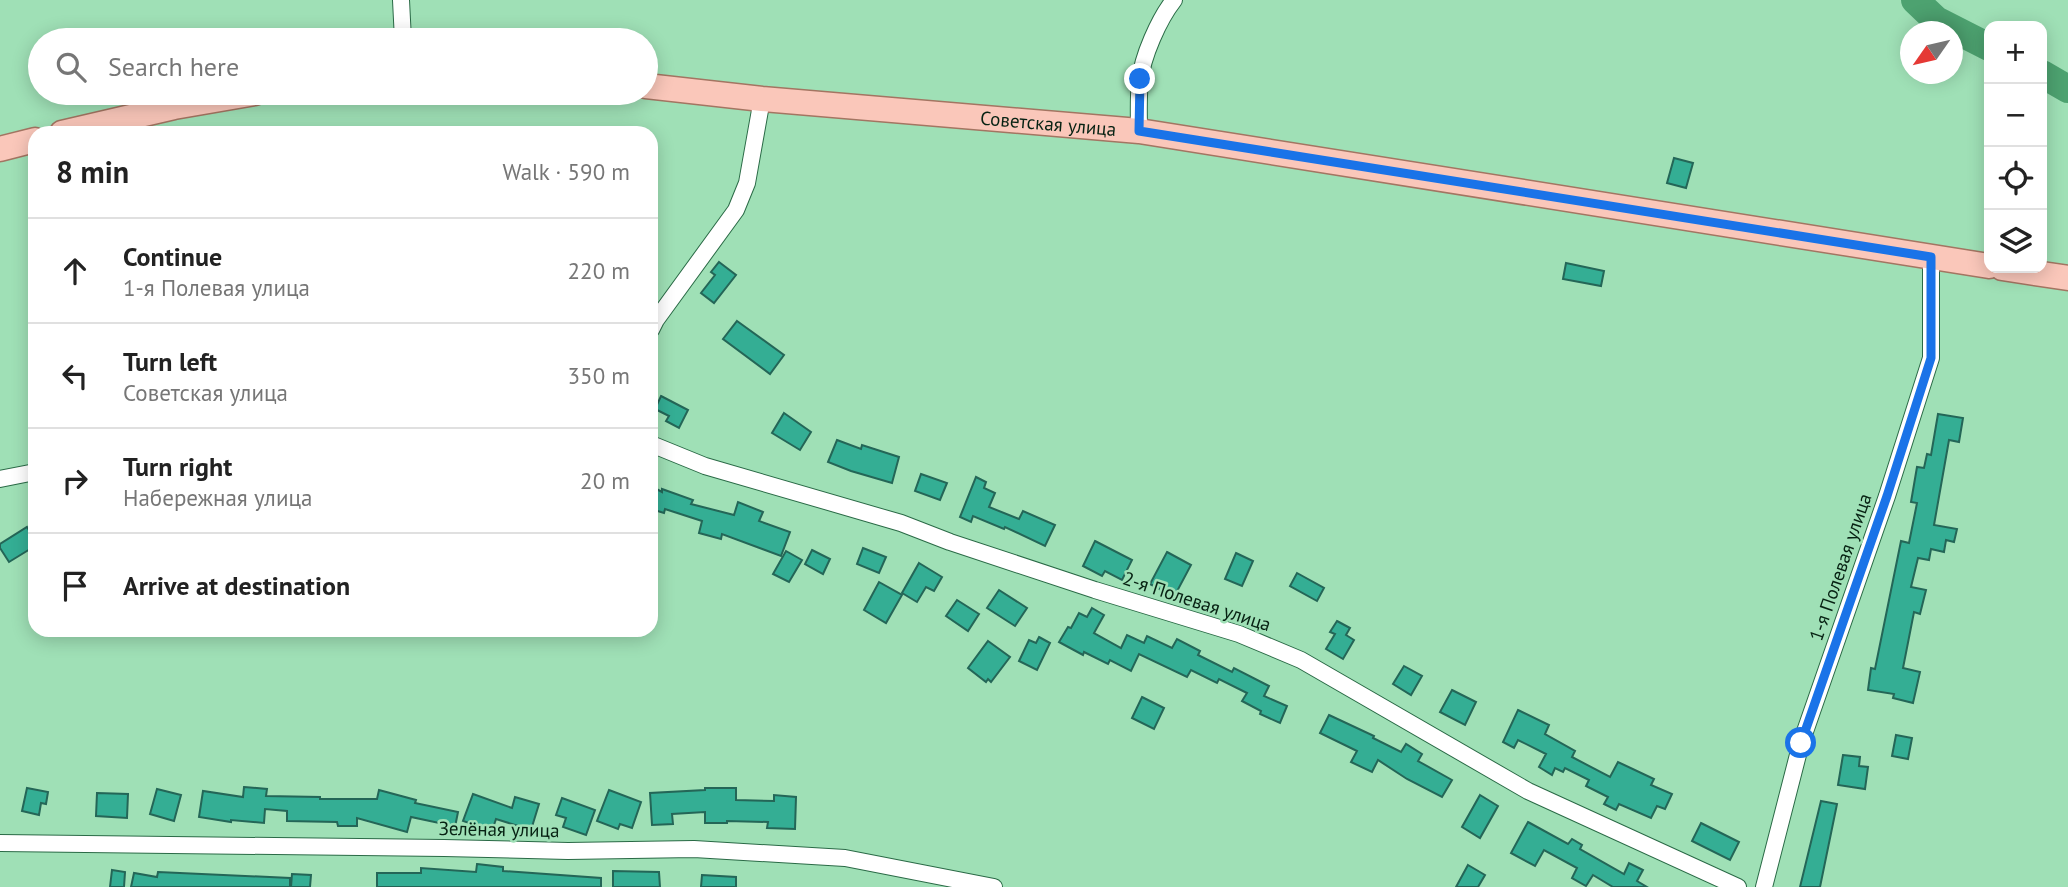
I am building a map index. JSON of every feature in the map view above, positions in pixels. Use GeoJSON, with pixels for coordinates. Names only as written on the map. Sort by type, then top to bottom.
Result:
{"type":"FeatureCollection","features":[{"type":"Feature","properties":{"kind":"main road","name":"Советская улица"},"geometry":{"type":"LineString","coordinates":[[658,87],[762,99],[1139,131],[1984,265]]}},
{"type":"Feature","properties":{"kind":"main road"},"geometry":{"type":"LineString","coordinates":[[92,126],[186,105]]}},
{"type":"Feature","properties":{"kind":"main road"},"geometry":{"type":"LineString","coordinates":[[0,149],[28,142]]}},
{"type":"Feature","properties":{"kind":"main road"},"geometry":{"type":"LineString","coordinates":[[2035,273],[2068,278]]}},
{"type":"Feature","properties":{"kind":"street"},"geometry":{"type":"LineString","coordinates":[[401,0],[402,28]]}},
{"type":"Feature","properties":{"kind":"street"},"geometry":{"type":"LineString","coordinates":[[1139,131],[1140,79],[1152,41],[1167,8],[1174,0]]}},
{"type":"Feature","properties":{"kind":"street"},"geometry":{"type":"LineString","coordinates":[[658,317],[736,210],[747,183],[762,99]]}},
{"type":"Feature","properties":{"kind":"street","name":"1-я Полевая улица"},"geometry":{"type":"LineString","coordinates":[[1764,887],[1801,743],[1887,496],[1931,358],[1931,257]]}},
{"type":"Feature","properties":{"kind":"street","name":"2-я Полевая улица"},"geometry":{"type":"LineString","coordinates":[[658,447],[705,466],[901,523],[1096,590],[1239,634],[1301,660],[1528,791],[1738,887]]}},
{"type":"Feature","properties":{"kind":"street"},"geometry":{"type":"LineString","coordinates":[[0,479],[28,473]]}},
{"type":"Feature","properties":{"kind":"street","name":"Зелёная улица"},"geometry":{"type":"LineString","coordinates":[[0,843],[568,851],[694,849],[845,858],[994,887]]}},
{"type":"Feature","properties":{"kind":"building"},"geometry":{"type":"Polygon","coordinates":[[[1674,158],[1693,163],[1686,188],[1667,183],[1674,158]]]}},
{"type":"Feature","properties":{"kind":"building"},"geometry":{"type":"Polygon","coordinates":[[[719,262],[736,275],[714,303],[701,293],[715,275],[711,272],[719,262]]]}},
{"type":"Feature","properties":{"kind":"building"},"geometry":{"type":"Polygon","coordinates":[[[1566,263],[1604,271],[1601,286],[1563,279],[1566,263]]]}},
{"type":"Feature","properties":{"kind":"building"},"geometry":{"type":"Polygon","coordinates":[[[737,321],[784,355],[770,374],[723,339],[737,321]]]}},
{"type":"Feature","properties":{"kind":"building"},"geometry":{"type":"Polygon","coordinates":[[[661,396],[688,410],[679,428],[666,421],[669,416],[658,410],[661,396]]]}},
{"type":"Feature","properties":{"kind":"building"},"geometry":{"type":"Polygon","coordinates":[[[784,413],[811,432],[800,450],[772,433],[784,413]]]}},
{"type":"Feature","properties":{"kind":"building"},"geometry":{"type":"Polygon","coordinates":[[[1938,414],[1963,418],[1959,442],[1949,440],[1934,525],[1957,529],[1954,542],[1946,540],[1944,552],[1931,549],[1929,560],[1918,558],[1911,587],[1926,590],[1920,614],[1914,612],[1903,668],[1920,672],[1913,703],[1893,698],[1894,694],[1868,690],[1871,668],[1875,669],[1901,541],[1909,543],[1917,503],[1911,502],[1917,467],[1924,468],[1927,454],[1931,455],[1938,414]]]}},
{"type":"Feature","properties":{"kind":"building"},"geometry":{"type":"Polygon","coordinates":[[[837,440],[861,449],[862,445],[899,457],[892,483],[828,462],[837,440]]]}},
{"type":"Feature","properties":{"kind":"building"},"geometry":{"type":"Polygon","coordinates":[[[921,474],[947,483],[940,500],[915,491],[921,474]]]}},
{"type":"Feature","properties":{"kind":"building"},"geometry":{"type":"Polygon","coordinates":[[[976,477],[986,482],[984,488],[995,493],[989,507],[1019,519],[1023,511],[1055,525],[1045,546],[1005,527],[1004,529],[973,516],[971,522],[960,517],[976,477]]]}},
{"type":"Feature","properties":{"kind":"building"},"geometry":{"type":"Polygon","coordinates":[[[662,489],[693,500],[691,504],[734,515],[738,502],[763,512],[759,521],[790,532],[781,556],[722,534],[721,539],[699,533],[702,521],[665,509],[664,513],[658,511],[658,490],[662,492],[662,489]]]}},
{"type":"Feature","properties":{"kind":"building"},"geometry":{"type":"Polygon","coordinates":[[[28,529],[28,550],[9,562],[0,544],[28,529]]]}},
{"type":"Feature","properties":{"kind":"building"},"geometry":{"type":"Polygon","coordinates":[[[1095,541],[1132,560],[1122,580],[1105,571],[1102,576],[1083,566],[1095,541]]]}},
{"type":"Feature","properties":{"kind":"building"},"geometry":{"type":"Polygon","coordinates":[[[863,548],[886,557],[879,573],[857,564],[863,548]]]}},
{"type":"Feature","properties":{"kind":"building"},"geometry":{"type":"Polygon","coordinates":[[[812,550],[830,559],[823,574],[805,564],[812,550]]]}},
{"type":"Feature","properties":{"kind":"building"},"geometry":{"type":"Polygon","coordinates":[[[786,551],[802,560],[789,582],[773,574],[786,551]]]}},
{"type":"Feature","properties":{"kind":"building"},"geometry":{"type":"Polygon","coordinates":[[[1167,552],[1191,565],[1174,597],[1150,584],[1167,552]]]}},
{"type":"Feature","properties":{"kind":"building"},"geometry":{"type":"Polygon","coordinates":[[[1236,553],[1253,561],[1242,586],[1225,579],[1236,553]]]}},
{"type":"Feature","properties":{"kind":"building"},"geometry":{"type":"Polygon","coordinates":[[[919,563],[942,577],[934,591],[926,587],[917,602],[902,593],[919,563]]]}},
{"type":"Feature","properties":{"kind":"building"},"geometry":{"type":"Polygon","coordinates":[[[1297,573],[1324,588],[1317,601],[1290,586],[1297,573]]]}},
{"type":"Feature","properties":{"kind":"building"},"geometry":{"type":"Polygon","coordinates":[[[879,582],[902,595],[886,623],[864,610],[879,582]]]}},
{"type":"Feature","properties":{"kind":"building"},"geometry":{"type":"Polygon","coordinates":[[[999,590],[1027,608],[1015,626],[987,608],[999,590]]]}},
{"type":"Feature","properties":{"kind":"building"},"geometry":{"type":"Polygon","coordinates":[[[957,600],[979,614],[968,631],[946,616],[957,600]]]}},
{"type":"Feature","properties":{"kind":"building"},"geometry":{"type":"Polygon","coordinates":[[[1092,608],[1104,615],[1094,633],[1121,648],[1127,635],[1144,643],[1147,636],[1172,648],[1177,639],[1200,651],[1198,655],[1232,672],[1234,668],[1269,686],[1264,696],[1287,706],[1280,723],[1260,714],[1261,711],[1242,701],[1247,693],[1219,679],[1217,683],[1191,670],[1187,677],[1139,654],[1131,671],[1110,660],[1108,664],[1084,652],[1083,655],[1059,642],[1079,613],[1087,617],[1092,608]]]}},
{"type":"Feature","properties":{"kind":"building"},"geometry":{"type":"Polygon","coordinates":[[[1337,621],[1350,628],[1346,635],[1354,640],[1343,659],[1326,649],[1335,634],[1330,632],[1337,621]]]}},
{"type":"Feature","properties":{"kind":"building"},"geometry":{"type":"Polygon","coordinates":[[[1039,637],[1050,643],[1037,670],[1019,661],[1029,640],[1036,643],[1039,637]]]}},
{"type":"Feature","properties":{"kind":"building"},"geometry":{"type":"Polygon","coordinates":[[[988,641],[1010,657],[991,682],[988,679],[986,682],[968,668],[988,641]]]}},
{"type":"Feature","properties":{"kind":"building"},"geometry":{"type":"Polygon","coordinates":[[[1404,666],[1422,676],[1411,695],[1393,684],[1404,666]]]}},
{"type":"Feature","properties":{"kind":"building"},"geometry":{"type":"Polygon","coordinates":[[[1452,690],[1476,702],[1465,725],[1440,712],[1452,690]]]}},
{"type":"Feature","properties":{"kind":"building"},"geometry":{"type":"Polygon","coordinates":[[[1142,697],[1164,708],[1154,729],[1132,718],[1142,697]]]}},
{"type":"Feature","properties":{"kind":"building"},"geometry":{"type":"Polygon","coordinates":[[[1518,710],[1549,725],[1545,734],[1575,751],[1572,757],[1610,777],[1618,762],[1654,779],[1651,785],[1672,794],[1665,809],[1657,806],[1651,818],[1619,804],[1616,810],[1604,804],[1608,797],[1586,786],[1589,780],[1565,768],[1563,772],[1555,768],[1552,775],[1539,767],[1546,754],[1518,740],[1514,748],[1503,742],[1518,710]]]}},
{"type":"Feature","properties":{"kind":"building"},"geometry":{"type":"Polygon","coordinates":[[[1329,715],[1401,752],[1406,744],[1422,754],[1418,761],[1452,780],[1442,797],[1378,760],[1372,772],[1351,762],[1357,751],[1320,733],[1329,715]]]}},
{"type":"Feature","properties":{"kind":"building"},"geometry":{"type":"Polygon","coordinates":[[[1896,735],[1912,738],[1908,759],[1892,756],[1896,735]]]}},
{"type":"Feature","properties":{"kind":"building"},"geometry":{"type":"Polygon","coordinates":[[[1843,755],[1860,757],[1859,766],[1868,767],[1865,789],[1838,785],[1843,755]]]}},
{"type":"Feature","properties":{"kind":"building"},"geometry":{"type":"Polygon","coordinates":[[[244,787],[267,789],[266,796],[320,799],[377,799],[379,790],[416,800],[415,803],[458,812],[454,832],[443,830],[444,824],[411,817],[407,832],[357,818],[357,826],[338,826],[337,822],[287,821],[287,811],[265,809],[264,823],[199,817],[203,791],[243,797],[244,787]]]}},
{"type":"Feature","properties":{"kind":"building"},"geometry":{"type":"Polygon","coordinates":[[[27,788],[48,792],[46,804],[41,803],[39,815],[22,811],[27,788]]]}},
{"type":"Feature","properties":{"kind":"building"},"geometry":{"type":"Polygon","coordinates":[[[736,788],[736,800],[774,801],[774,795],[796,797],[795,829],[767,828],[768,822],[705,823],[705,812],[672,814],[673,824],[652,825],[650,793],[736,788]]]}},
{"type":"Feature","properties":{"kind":"building"},"geometry":{"type":"Polygon","coordinates":[[[157,789],[181,795],[174,821],[150,814],[157,789]]]}},
{"type":"Feature","properties":{"kind":"building"},"geometry":{"type":"Polygon","coordinates":[[[609,790],[641,802],[632,828],[620,824],[618,829],[597,821],[609,790]]]}},
{"type":"Feature","properties":{"kind":"building"},"geometry":{"type":"Polygon","coordinates":[[[97,793],[128,794],[127,818],[96,816],[97,793]]]}},
{"type":"Feature","properties":{"kind":"building"},"geometry":{"type":"Polygon","coordinates":[[[473,794],[512,808],[515,797],[539,804],[531,830],[496,819],[492,831],[463,821],[473,794]]]}},
{"type":"Feature","properties":{"kind":"building"},"geometry":{"type":"Polygon","coordinates":[[[1480,795],[1498,806],[1480,838],[1462,827],[1480,795]]]}},
{"type":"Feature","properties":{"kind":"building"},"geometry":{"type":"Polygon","coordinates":[[[562,798],[595,810],[586,835],[563,827],[566,818],[556,815],[562,798]]]}},
{"type":"Feature","properties":{"kind":"building"},"geometry":{"type":"Polygon","coordinates":[[[1821,801],[1837,804],[1820,887],[1800,887],[1821,801]]]}},
{"type":"Feature","properties":{"kind":"building"},"geometry":{"type":"Polygon","coordinates":[[[1528,822],[1568,844],[1572,839],[1582,845],[1580,849],[1624,874],[1629,863],[1643,870],[1637,881],[1647,887],[1613,887],[1593,875],[1586,886],[1572,878],[1577,868],[1544,850],[1535,866],[1511,853],[1528,822]]]}},
{"type":"Feature","properties":{"kind":"building"},"geometry":{"type":"Polygon","coordinates":[[[1701,823],[1739,842],[1730,860],[1692,841],[1701,823]]]}},
{"type":"Feature","properties":{"kind":"building"},"geometry":{"type":"Polygon","coordinates":[[[477,864],[503,867],[503,871],[601,878],[601,887],[377,887],[377,873],[421,873],[421,868],[476,872],[477,864]]]}},
{"type":"Feature","properties":{"kind":"building"},"geometry":{"type":"Polygon","coordinates":[[[1468,865],[1485,875],[1478,887],[1456,887],[1468,865]]]}},
{"type":"Feature","properties":{"kind":"building"},"geometry":{"type":"Polygon","coordinates":[[[112,870],[125,872],[124,887],[110,887],[112,870]]]}},
{"type":"Feature","properties":{"kind":"building"},"geometry":{"type":"Polygon","coordinates":[[[613,871],[659,872],[660,887],[613,887],[613,871]]]}},
{"type":"Feature","properties":{"kind":"building"},"geometry":{"type":"Polygon","coordinates":[[[158,872],[290,878],[290,887],[131,887],[134,873],[157,877],[158,872]]]}},
{"type":"Feature","properties":{"kind":"building"},"geometry":{"type":"Polygon","coordinates":[[[292,874],[311,875],[310,887],[291,887],[292,874]]]}},
{"type":"Feature","properties":{"kind":"building"},"geometry":{"type":"Polygon","coordinates":[[[702,875],[736,877],[736,887],[701,887],[702,875]]]}},
{"type":"Feature","properties":{"kind":"waterway"},"geometry":{"type":"LineString","coordinates":[[1915,0],[1936,20],[1984,44]]}},
{"type":"Feature","properties":{"kind":"waterway"},"geometry":{"type":"LineString","coordinates":[[2047,77],[2068,89]]}},
{"type":"Feature","properties":{"kind":"route"},"geometry":{"type":"LineString","coordinates":[[1140,79],[1139,131],[1931,257],[1931,358],[1887,496],[1801,743]]}}]}
